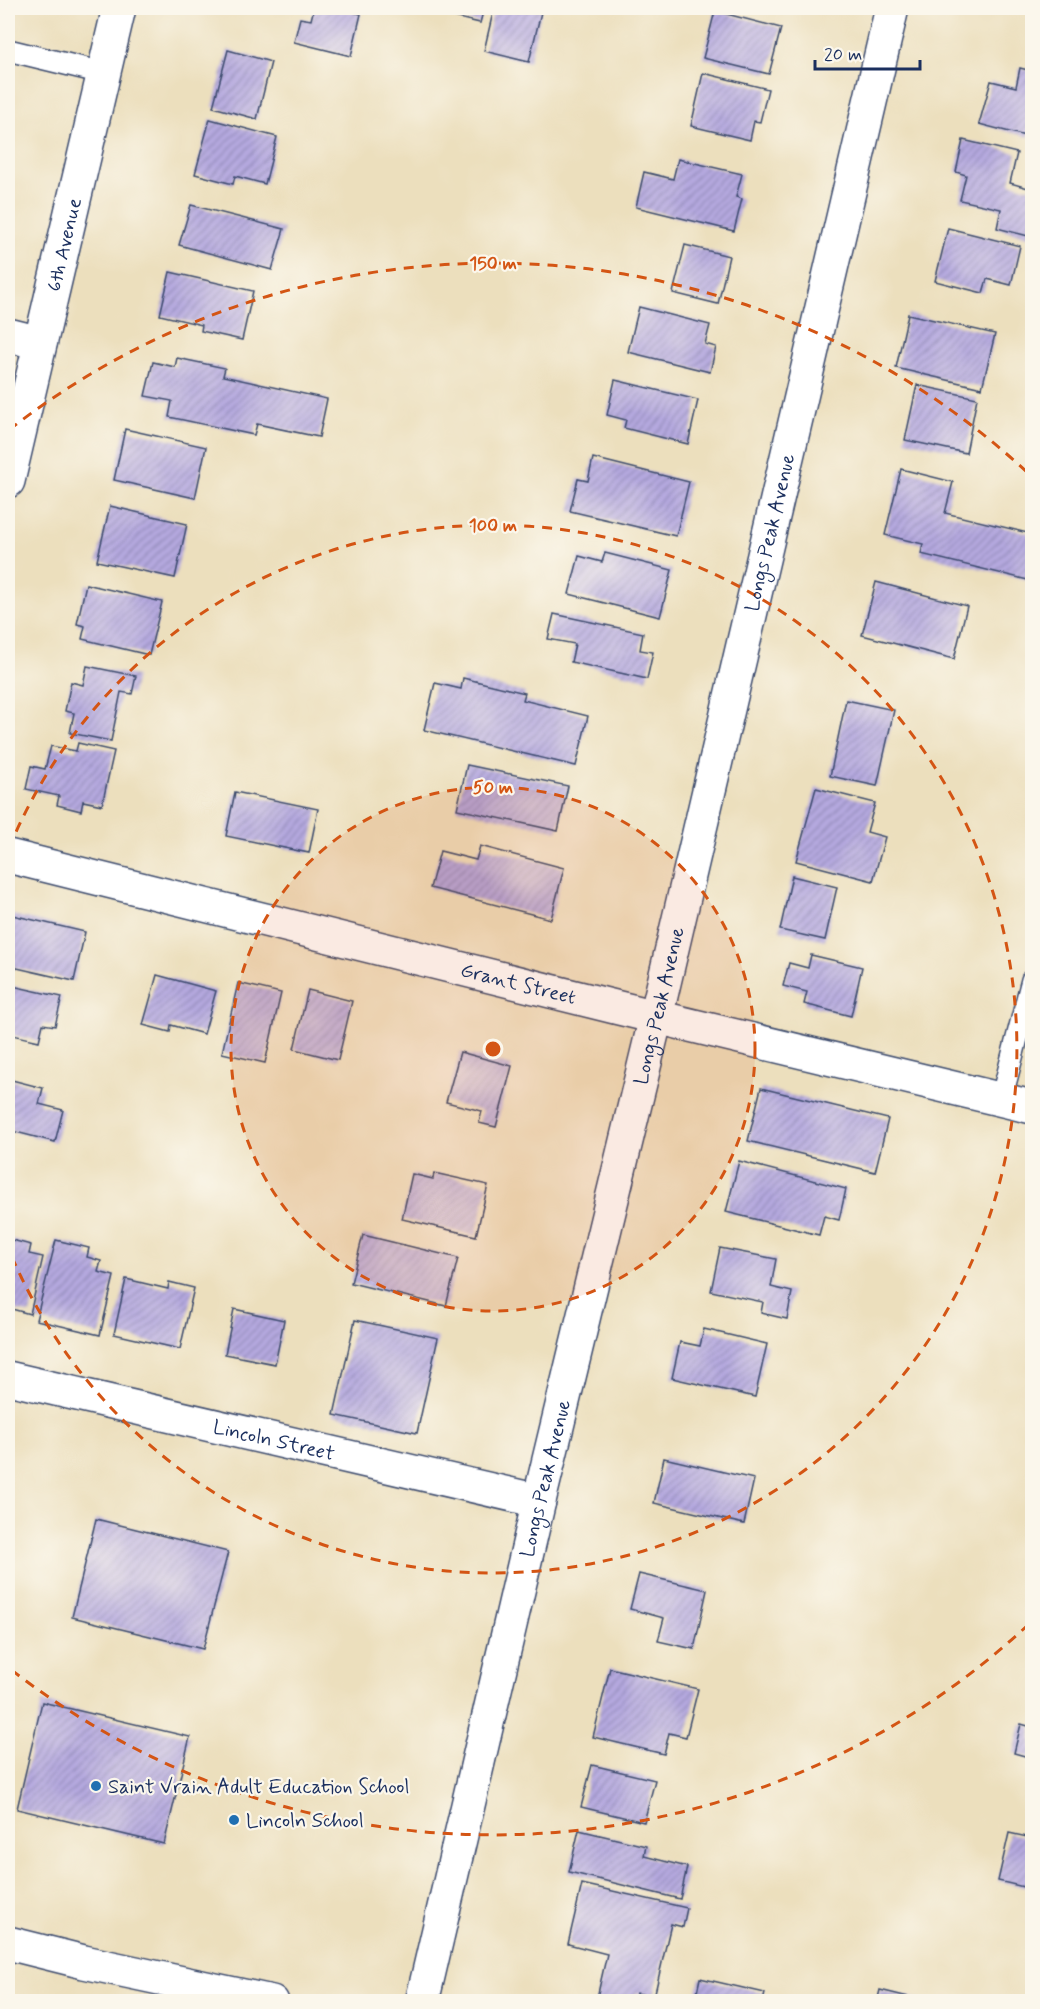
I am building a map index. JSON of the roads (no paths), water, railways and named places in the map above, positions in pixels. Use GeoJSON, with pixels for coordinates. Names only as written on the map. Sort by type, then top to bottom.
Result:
{"type":"FeatureCollection","features":[{"type":"Feature","properties":{"kind":"street","name":"6th Avenue"},"geometry":{"type":"LineString","coordinates":[[8,481],[119,8]]}},
{"type":"Feature","properties":{"kind":"street","name":"Longs Peak Avenue"},"geometry":{"type":"LineString","coordinates":[[422,2001],[539,1501],[656,1017],[892,8]]}},
{"type":"Feature","properties":{"kind":"street"},"geometry":{"type":"LineString","coordinates":[[8,335],[40,343]]}},
{"type":"Feature","properties":{"kind":"street","name":"Grant Street"},"geometry":{"type":"LineString","coordinates":[[8,856],[1017,1104]]}},
{"type":"Feature","properties":{"kind":"street","name":"Lincoln Street"},"geometry":{"type":"LineString","coordinates":[[8,1378],[539,1501]]}},
{"type":"Feature","properties":{"kind":"street"},"geometry":{"type":"LineString","coordinates":[[8,1943],[84,1962],[272,2001]]}},
{"type":"Feature","properties":{"kind":"lane"},"geometry":{"type":"LineString","coordinates":[[8,50],[104,73]]}},
{"type":"Feature","properties":{"kind":"lane"},"geometry":{"type":"LineString","coordinates":[[1017,1104],[1032,980]]}},
{"type":"Feature","properties":{"kind":"place","name":"Saint Vrain Adult Education School"},"geometry":{"type":"Point","coordinates":[96,1786]}},
{"type":"Feature","properties":{"kind":"place","name":"Lincoln School"},"geometry":{"type":"Point","coordinates":[234,1820]}}]}
